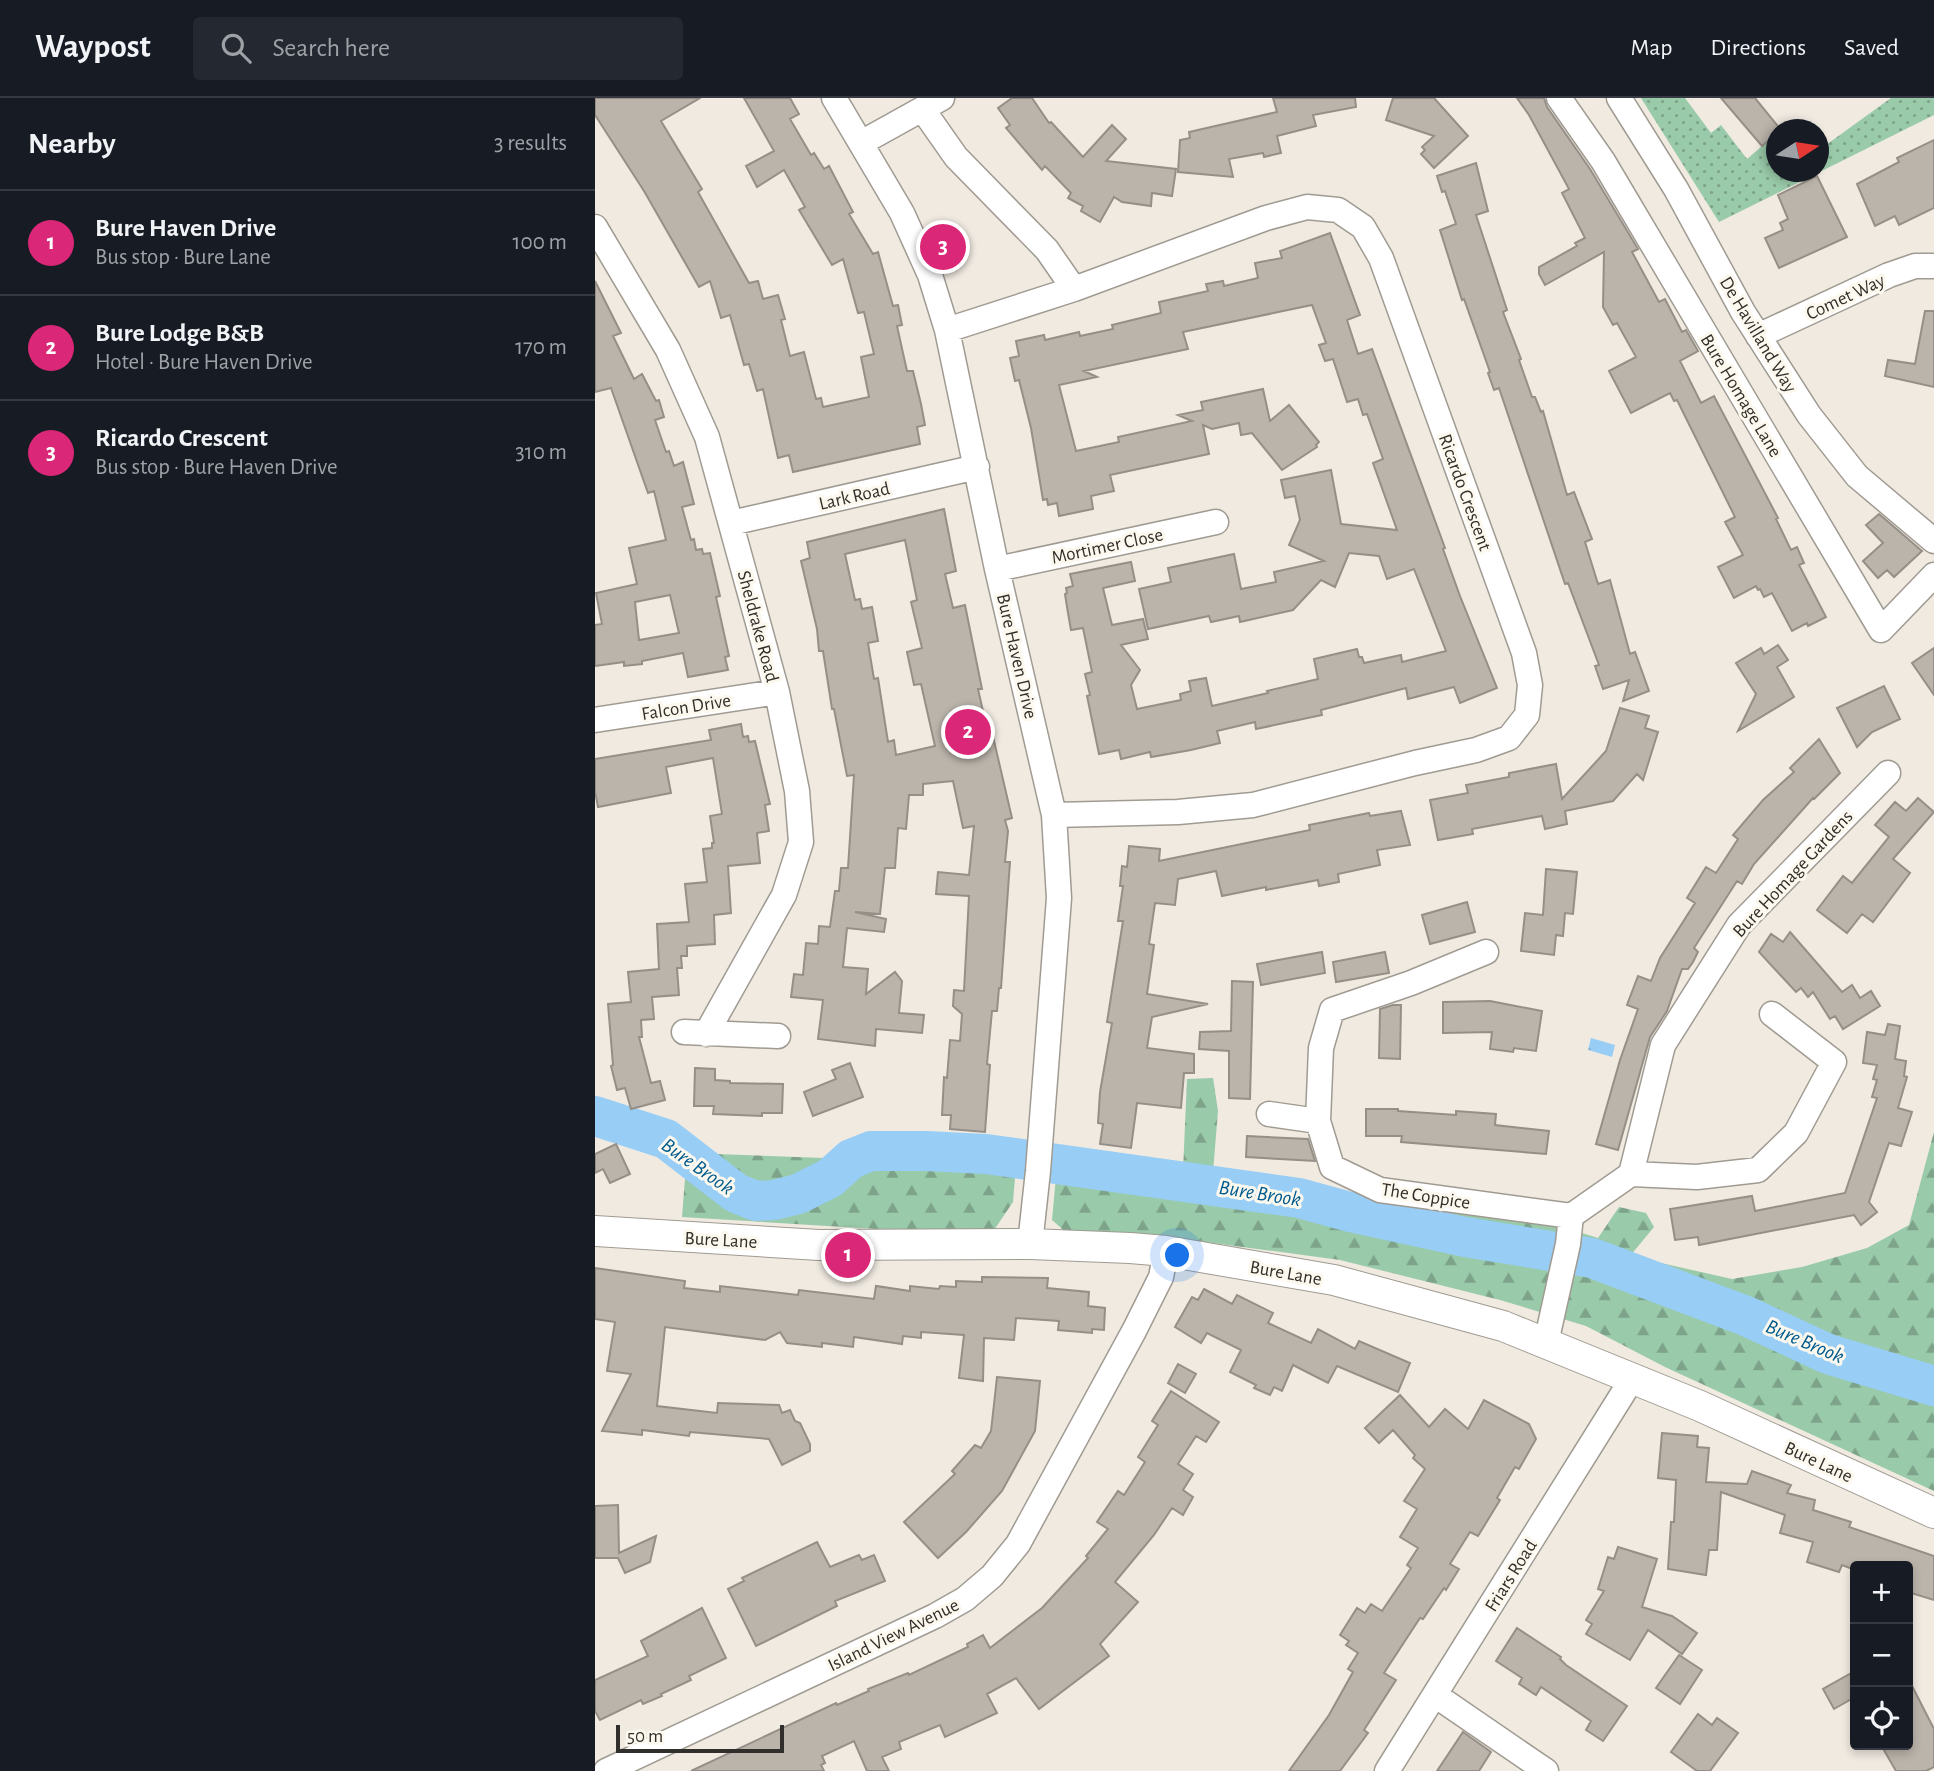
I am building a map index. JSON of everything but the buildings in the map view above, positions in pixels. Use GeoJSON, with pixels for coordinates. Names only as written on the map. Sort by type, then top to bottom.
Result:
{"type":"FeatureCollection","features":[{"type":"Feature","properties":{"kind":"street","name":"Bure Haven Drive"},"geometry":{"type":"LineString","coordinates":[[834,98],[902,213],[930,275],[947,330],[997,569],[1054,815],[1059,898],[1030,1244]]}},
{"type":"Feature","properties":{"kind":"street","name":"Bure Homage Lane"},"geometry":{"type":"LineString","coordinates":[[1559,98],[1603,160],[1881,630],[1934,575]]}},
{"type":"Feature","properties":{"kind":"street","name":"De Havilland Way"},"geometry":{"type":"LineString","coordinates":[[1619,98],[1676,189],[1758,336],[1808,415],[1857,475],[1934,541]]}},
{"type":"Feature","properties":{"kind":"street"},"geometry":{"type":"LineString","coordinates":[[861,143],[933,104],[956,157],[1047,250],[1075,289]]}},
{"type":"Feature","properties":{"kind":"street","name":"Ricardo Crescent"},"geometry":{"type":"LineString","coordinates":[[947,330],[1075,289],[1266,218],[1307,207],[1338,210],[1363,227],[1381,258],[1524,653],[1530,685],[1527,715],[1509,738],[1476,750],[1253,805],[1178,812],[1054,815]]}},
{"type":"Feature","properties":{"kind":"street","name":"Sheldrake Road"},"geometry":{"type":"LineString","coordinates":[[595,227],[668,350],[707,436],[777,692],[797,791],[801,842],[784,895],[695,1033],[778,1036]]}},
{"type":"Feature","properties":{"kind":"street","name":"Comet Way"},"geometry":{"type":"LineString","coordinates":[[1758,336],[1889,275],[1915,266],[1934,266]]}},
{"type":"Feature","properties":{"kind":"street","name":"Lark Road"},"geometry":{"type":"LineString","coordinates":[[731,523],[977,467]]}},
{"type":"Feature","properties":{"kind":"street","name":"Mortimer Close"},"geometry":{"type":"LineString","coordinates":[[997,569],[1216,522]]}},
{"type":"Feature","properties":{"kind":"street","name":"Falcon Drive"},"geometry":{"type":"LineString","coordinates":[[595,720],[777,692]]}},
{"type":"Feature","properties":{"kind":"street","name":"Bure Homage Gardens"},"geometry":{"type":"LineString","coordinates":[[1631,1174],[1663,1045],[1739,925],[1888,773]]}},
{"type":"Feature","properties":{"kind":"street","name":"The Coppice"},"geometry":{"type":"LineString","coordinates":[[1485,951],[1411,983],[1332,1010],[1321,1048],[1318,1121],[1332,1167],[1380,1190],[1571,1216]]}},
{"type":"Feature","properties":{"kind":"street"},"geometry":{"type":"LineString","coordinates":[[1546,1343],[1568,1244],[1571,1216],[1631,1174],[1697,1177],[1758,1170],[1796,1133],[1833,1062],[1772,1014]]}},
{"type":"Feature","properties":{"kind":"street"},"geometry":{"type":"LineString","coordinates":[[1269,1114],[1318,1121]]}},
{"type":"Feature","properties":{"kind":"street","name":"Bure Lane"},"geometry":{"type":"LineString","coordinates":[[595,1231],[820,1245],[1030,1244],[1166,1251],[1334,1280],[1503,1326],[1700,1406],[1934,1513]]}},
{"type":"Feature","properties":{"kind":"street","name":"Island View Avenue"},"geometry":{"type":"LineString","coordinates":[[605,1771],[935,1616],[965,1600],[992,1576],[1018,1544],[1040,1507],[1161,1277],[1166,1251]]}},
{"type":"Feature","properties":{"kind":"street","name":"Friars Road"},"geometry":{"type":"LineString","coordinates":[[1387,1771],[1632,1379]]}},
{"type":"Feature","properties":{"kind":"street"},"geometry":{"type":"LineString","coordinates":[[1435,1695],[1546,1771]]}},
{"type":"Feature","properties":{"kind":"green space"},"geometry":{"type":"Polygon","coordinates":[[[1641,98],[1685,98],[1711,133],[1721,125],[1747,159],[1766,143],[1766,182],[1799,182],[1719,222],[1641,98]]]}},
{"type":"Feature","properties":{"kind":"green space"},"geometry":{"type":"Polygon","coordinates":[[[1891,98],[1934,98],[1934,115],[1829,167],[1829,143],[1891,98]]]}},
{"type":"Feature","properties":{"kind":"green space"},"geometry":{"type":"Polygon","coordinates":[[[1213,1078],[1218,1111],[1213,1172],[1344,1198],[1537,1219],[1598,1238],[1619,1207],[1646,1213],[1654,1227],[1630,1256],[1732,1279],[1802,1267],[1867,1248],[1909,1225],[1934,1132],[1934,1491],[1665,1367],[1586,1326],[1500,1300],[1340,1260],[1146,1234],[1068,1234],[1052,1220],[1058,1156],[1183,1171],[1187,1079],[1213,1078]]]}},
{"type":"Feature","properties":{"kind":"green space"},"geometry":{"type":"Polygon","coordinates":[[[687,1153],[1016,1165],[1013,1202],[990,1236],[682,1217],[687,1153]]]}},
{"type":"Feature","properties":{"kind":"water"},"geometry":{"type":"Polygon","coordinates":[[[1591,1038],[1615,1045],[1612,1057],[1588,1050],[1591,1038]]]}},
{"type":"Feature","properties":{"kind":"waterway","name":"Bure Brook"},"geometry":{"type":"LineString","coordinates":[[595,1116],[666,1139],[736,1193],[756,1201],[798,1194],[830,1178],[851,1159],[871,1151],[986,1154],[1299,1198],[1465,1237],[1592,1258],[1746,1316],[1828,1354],[1934,1386]]}},
{"type":"Feature","properties":{"kind":"place","name":"Ricardo Crescent"},"geometry":{"type":"Point","coordinates":[943,247]}},
{"type":"Feature","properties":{"kind":"place","name":"Bure Lodge B&B"},"geometry":{"type":"Point","coordinates":[968,732]}},
{"type":"Feature","properties":{"kind":"place","name":"Bure Haven Drive"},"geometry":{"type":"Point","coordinates":[848,1255]}}]}
